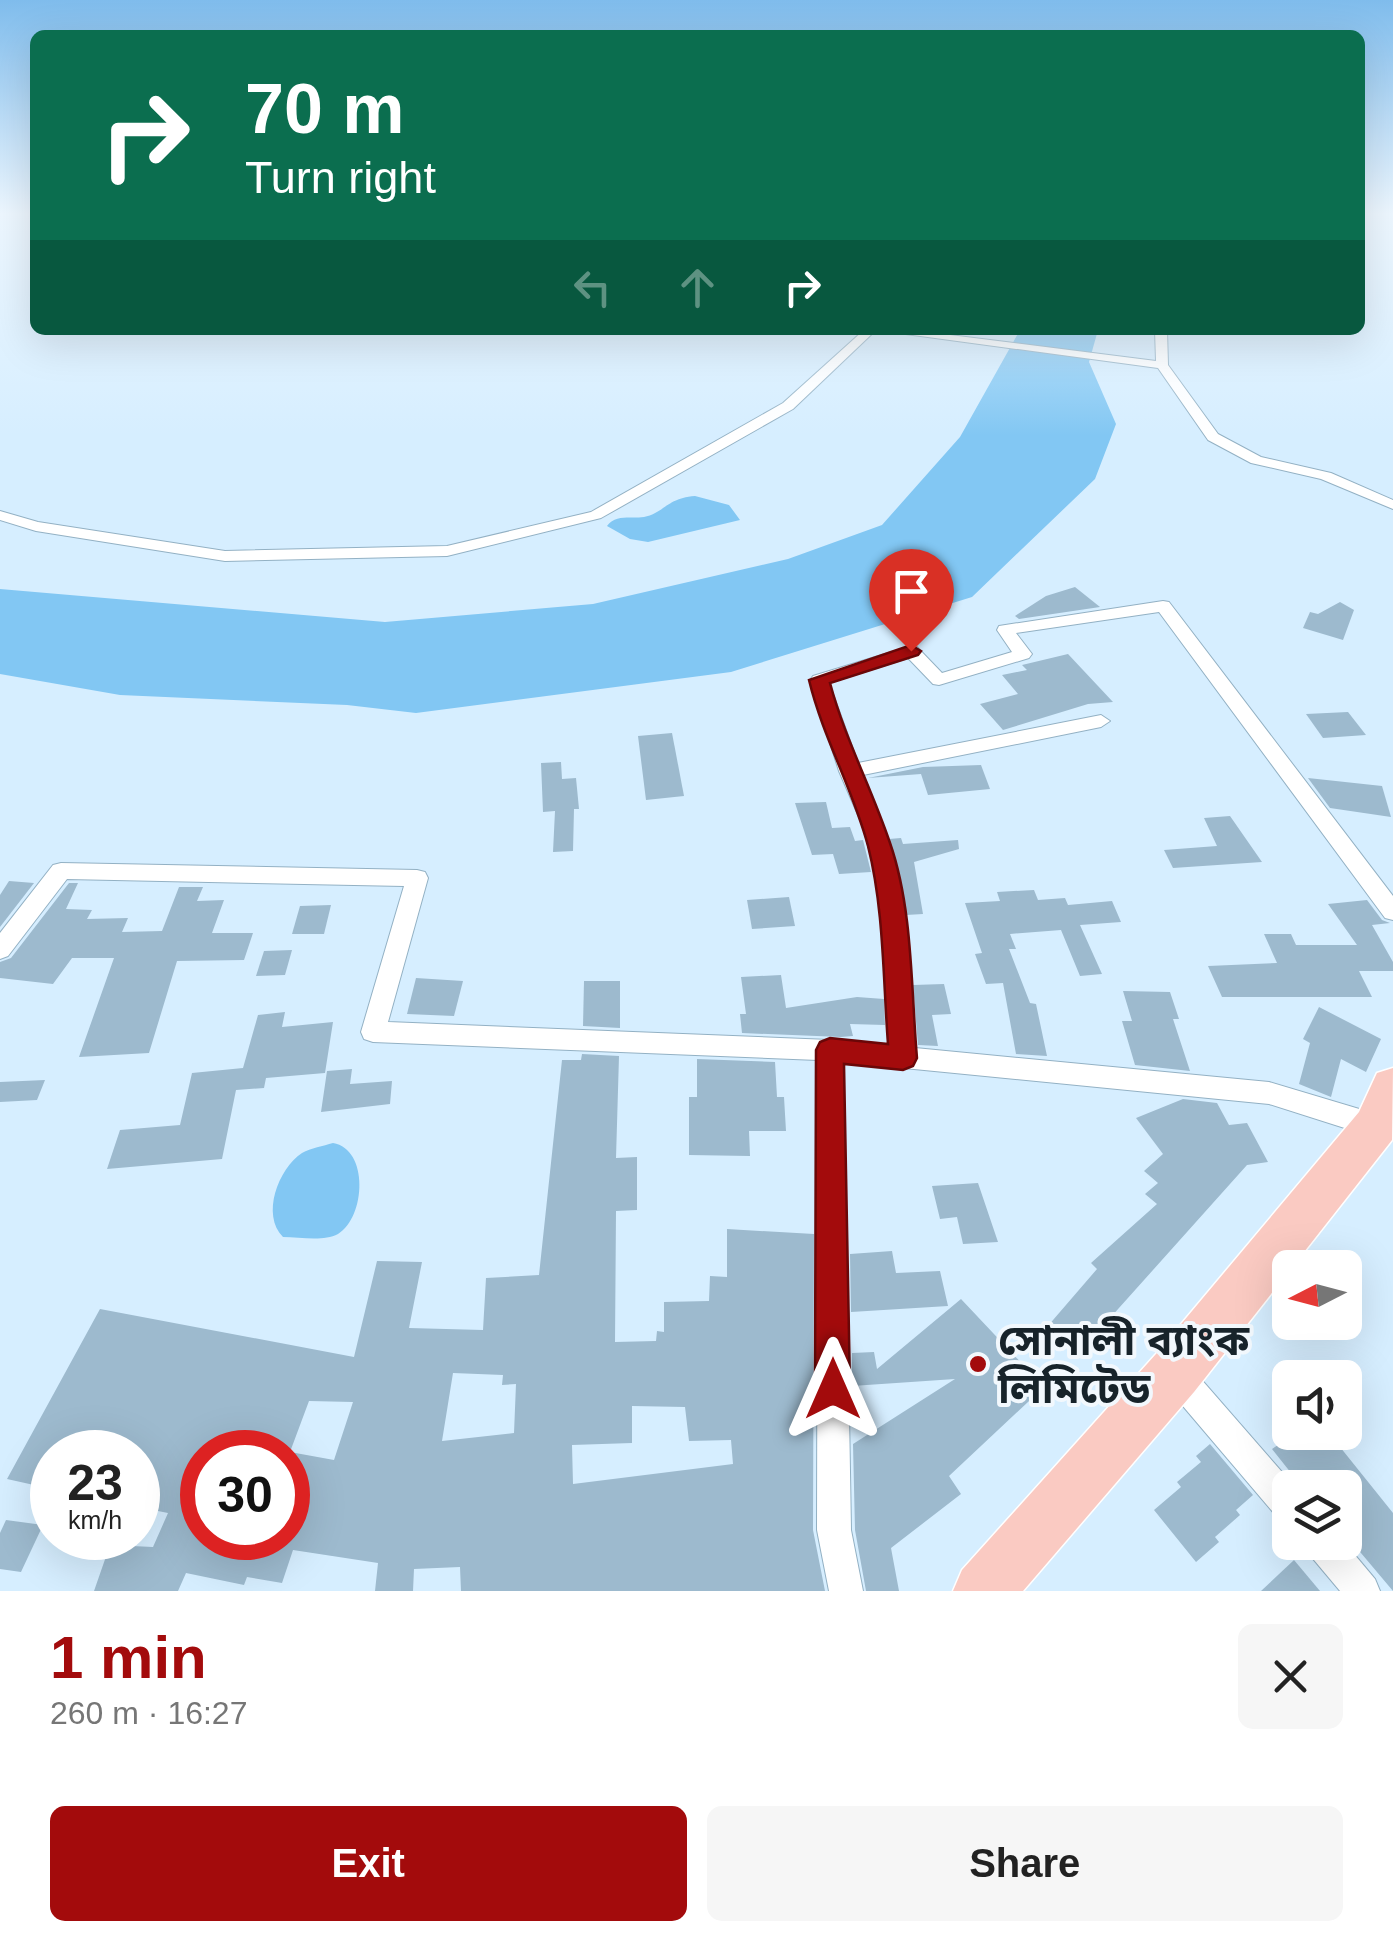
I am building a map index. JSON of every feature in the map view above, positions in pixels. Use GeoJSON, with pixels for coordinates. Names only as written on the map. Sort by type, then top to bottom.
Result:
{"type":"FeatureCollection","features":[{"type":"Feature","properties":{"kind":"highway"},"geometry":{"type":"LineString","coordinates":[[984,1591],[1175,1372],[1384,1106]]}},
{"type":"Feature","properties":{"kind":"street"},"geometry":{"type":"LineString","coordinates":[[0,515],[36,526],[225,556],[447,551],[596,515],[788,406],[866,335]]}},
{"type":"Feature","properties":{"kind":"street"},"geometry":{"type":"LineString","coordinates":[[917,335],[1162,365]]}},
{"type":"Feature","properties":{"kind":"street"},"geometry":{"type":"LineString","coordinates":[[1161,335],[1162,365],[1213,436],[1256,460],[1326,476],[1393,505]]}},
{"type":"Feature","properties":{"kind":"street"},"geometry":{"type":"LineString","coordinates":[[903,1058],[891,916],[880,846],[831,728],[819,680],[911,651],[939,680],[1022,654],[1005,630],[1163,606],[1393,912]]}},
{"type":"Feature","properties":{"kind":"street"},"geometry":{"type":"LineString","coordinates":[[849,771],[1100,721]]}},
{"type":"Feature","properties":{"kind":"street"},"geometry":{"type":"LineString","coordinates":[[0,950],[61,871],[417,878],[373,1032],[830,1050],[1384,1106]]}},
{"type":"Feature","properties":{"kind":"street"},"geometry":{"type":"LineString","coordinates":[[830,1050],[834,1530],[846,1591]]}},
{"type":"Feature","properties":{"kind":"street"},"geometry":{"type":"LineString","coordinates":[[1175,1372],[1272,1485]]}},
{"type":"Feature","properties":{"kind":"street"},"geometry":{"type":"LineString","coordinates":[[1337,1560],[1363,1591]]}},
{"type":"Feature","properties":{"kind":"water"},"geometry":{"type":"Polygon","coordinates":[[[1017,335],[1097,335],[1089,362],[1116,424],[1095,479],[972,597],[731,672],[416,713],[347,705],[120,695],[0,674],[0,589],[385,622],[593,604],[788,559],[882,525],[960,437],[1017,335]]]}},
{"type":"Feature","properties":{"kind":"water"},"geometry":{"type":"Polygon","coordinates":[[[695,496],[729,505],[740,520],[648,542],[630,539],[607,526],[619,518],[651,515],[678,500],[695,496]]]}},
{"type":"Feature","properties":{"kind":"water"},"geometry":{"type":"Polygon","coordinates":[[[333,1143],[345,1148],[358,1170],[360,1184],[354,1213],[338,1234],[283,1237],[273,1217],[280,1181],[302,1153],[333,1143]]]}},
{"type":"Feature","properties":{"kind":"building"},"geometry":{"type":"Polygon","coordinates":[[[1075,587],[1100,607],[1019,619],[1015,616],[1046,596],[1075,587]]]}},
{"type":"Feature","properties":{"kind":"building"},"geometry":{"type":"Polygon","coordinates":[[[1340,602],[1354,610],[1343,640],[1303,628],[1310,612],[1318,614],[1340,602]]]}},
{"type":"Feature","properties":{"kind":"building"},"geometry":{"type":"Polygon","coordinates":[[[1068,654],[1113,702],[1088,704],[1003,730],[980,704],[1018,694],[1002,675],[1027,670],[1022,665],[1068,654]]]}},
{"type":"Feature","properties":{"kind":"building"},"geometry":{"type":"Polygon","coordinates":[[[1348,712],[1366,735],[1323,738],[1306,714],[1348,712]]]}},
{"type":"Feature","properties":{"kind":"building"},"geometry":{"type":"Polygon","coordinates":[[[672,733],[684,796],[646,800],[638,736],[672,733]]]}},
{"type":"Feature","properties":{"kind":"building"},"geometry":{"type":"Polygon","coordinates":[[[561,762],[562,779],[576,778],[579,809],[574,809],[573,851],[553,852],[555,811],[543,812],[541,763],[561,762]]]}},
{"type":"Feature","properties":{"kind":"building"},"geometry":{"type":"Polygon","coordinates":[[[981,765],[990,789],[928,795],[921,774],[868,778],[923,767],[981,765]]]}},
{"type":"Feature","properties":{"kind":"building"},"geometry":{"type":"Polygon","coordinates":[[[1308,778],[1382,786],[1391,817],[1330,808],[1308,778]]]}},
{"type":"Feature","properties":{"kind":"building"},"geometry":{"type":"Polygon","coordinates":[[[826,802],[832,828],[850,827],[855,841],[863,840],[871,872],[839,874],[833,854],[812,855],[795,803],[826,802]]]}},
{"type":"Feature","properties":{"kind":"building"},"geometry":{"type":"Polygon","coordinates":[[[1230,816],[1262,862],[1173,868],[1164,850],[1217,846],[1204,818],[1230,816]]]}},
{"type":"Feature","properties":{"kind":"building"},"geometry":{"type":"Polygon","coordinates":[[[901,838],[903,844],[958,840],[959,849],[914,862],[923,914],[906,915],[889,839],[901,838]]]}},
{"type":"Feature","properties":{"kind":"building"},"geometry":{"type":"Polygon","coordinates":[[[9,881],[34,883],[0,927],[0,895],[9,881]]]}},
{"type":"Feature","properties":{"kind":"building"},"geometry":{"type":"Polygon","coordinates":[[[69,883],[78,883],[66,909],[92,910],[87,919],[128,918],[122,932],[162,931],[179,887],[203,887],[197,901],[224,900],[212,933],[253,933],[244,960],[177,961],[149,1053],[79,1057],[114,958],[72,958],[53,984],[0,978],[0,962],[11,958],[69,883]]]}},
{"type":"Feature","properties":{"kind":"building"},"geometry":{"type":"Polygon","coordinates":[[[1034,890],[1038,900],[1065,898],[1068,905],[1112,901],[1121,922],[1080,925],[1102,974],[1080,976],[1061,930],[1010,934],[1016,949],[1009,949],[1030,1003],[1036,1004],[1047,1056],[1016,1054],[1003,983],[986,984],[975,954],[982,953],[965,903],[1000,901],[997,892],[1034,890]]]}},
{"type":"Feature","properties":{"kind":"building"},"geometry":{"type":"Polygon","coordinates":[[[789,897],[795,926],[752,929],[747,900],[789,897]]]}},
{"type":"Feature","properties":{"kind":"building"},"geometry":{"type":"Polygon","coordinates":[[[1367,900],[1382,920],[1390,923],[1372,925],[1393,962],[1393,971],[1359,971],[1372,997],[1222,997],[1208,966],[1277,963],[1264,934],[1291,934],[1296,945],[1357,945],[1328,904],[1367,900]]]}},
{"type":"Feature","properties":{"kind":"building"},"geometry":{"type":"Polygon","coordinates":[[[331,905],[324,934],[292,934],[300,906],[331,905]]]}},
{"type":"Feature","properties":{"kind":"building"},"geometry":{"type":"Polygon","coordinates":[[[292,950],[285,975],[256,976],[264,951],[292,950]]]}},
{"type":"Feature","properties":{"kind":"building"},"geometry":{"type":"Polygon","coordinates":[[[781,975],[786,1008],[857,997],[884,999],[885,1025],[850,1024],[853,1036],[841,1037],[742,1033],[740,1014],[746,1014],[741,977],[781,975]]]}},
{"type":"Feature","properties":{"kind":"building"},"geometry":{"type":"Polygon","coordinates":[[[416,978],[463,981],[454,1016],[407,1014],[416,978]]]}},
{"type":"Feature","properties":{"kind":"building"},"geometry":{"type":"Polygon","coordinates":[[[584,981],[620,981],[620,1028],[583,1026],[584,981]]]}},
{"type":"Feature","properties":{"kind":"building"},"geometry":{"type":"Polygon","coordinates":[[[944,984],[951,1014],[932,1015],[938,1046],[918,1045],[913,985],[944,984]]]}},
{"type":"Feature","properties":{"kind":"building"},"geometry":{"type":"Polygon","coordinates":[[[1123,991],[1170,992],[1179,1019],[1173,1019],[1190,1071],[1135,1065],[1122,1021],[1132,1021],[1123,991]]]}},
{"type":"Feature","properties":{"kind":"building"},"geometry":{"type":"Polygon","coordinates":[[[1319,1007],[1381,1039],[1366,1072],[1341,1059],[1331,1097],[1299,1084],[1310,1043],[1303,1039],[1319,1007]]]}},
{"type":"Feature","properties":{"kind":"building"},"geometry":{"type":"Polygon","coordinates":[[[285,1012],[282,1027],[333,1022],[325,1073],[266,1078],[264,1088],[236,1090],[222,1159],[107,1169],[120,1130],[180,1125],[192,1073],[243,1068],[258,1015],[285,1012]]]}},
{"type":"Feature","properties":{"kind":"building"},"geometry":{"type":"Polygon","coordinates":[[[582,1054],[619,1056],[616,1158],[637,1157],[637,1210],[616,1211],[615,1342],[656,1341],[657,1331],[664,1332],[664,1302],[709,1301],[710,1276],[727,1277],[727,1229],[814,1234],[813,1530],[825,1591],[461,1591],[460,1567],[414,1569],[413,1591],[375,1591],[378,1563],[310,1553],[310,1456],[334,1460],[353,1402],[309,1401],[298,1430],[180,1430],[180,1560],[290,1560],[282,1583],[247,1577],[244,1585],[186,1573],[178,1591],[94,1591],[105,1560],[160,1560],[160,1531],[168,1513],[160,1511],[160,1430],[34,1430],[100,1309],[354,1357],[377,1261],[422,1262],[409,1328],[483,1330],[486,1278],[539,1275],[562,1060],[581,1060],[582,1054]],[[453,1373],[442,1441],[514,1433],[516,1384],[502,1385],[503,1375],[453,1373]],[[632,1406],[632,1443],[572,1445],[573,1484],[733,1464],[731,1440],[689,1441],[685,1407],[632,1406]]]}},
{"type":"Feature","properties":{"kind":"building"},"geometry":{"type":"Polygon","coordinates":[[[697,1059],[775,1062],[777,1097],[784,1097],[786,1131],[749,1131],[750,1156],[689,1155],[689,1097],[697,1097],[697,1059]]]}},
{"type":"Feature","properties":{"kind":"building"},"geometry":{"type":"Polygon","coordinates":[[[352,1069],[350,1084],[392,1081],[390,1104],[321,1112],[327,1071],[352,1069]]]}},
{"type":"Feature","properties":{"kind":"building"},"geometry":{"type":"Polygon","coordinates":[[[45,1080],[37,1100],[0,1102],[0,1082],[45,1080]]]}},
{"type":"Feature","properties":{"kind":"building"},"geometry":{"type":"Polygon","coordinates":[[[1183,1099],[1217,1103],[1229,1125],[1247,1123],[1268,1162],[1247,1165],[1076,1356],[1047,1327],[1097,1269],[1091,1263],[1157,1204],[1145,1194],[1158,1183],[1144,1171],[1163,1154],[1136,1118],[1183,1099]]]}},
{"type":"Feature","properties":{"kind":"building"},"geometry":{"type":"Polygon","coordinates":[[[978,1183],[998,1242],[963,1244],[957,1217],[940,1219],[932,1186],[978,1183]]]}},
{"type":"Feature","properties":{"kind":"building"},"geometry":{"type":"Polygon","coordinates":[[[892,1251],[896,1273],[940,1271],[948,1306],[851,1312],[850,1254],[892,1251]]]}},
{"type":"Feature","properties":{"kind":"building"},"geometry":{"type":"Polygon","coordinates":[[[961,1299],[1044,1387],[949,1476],[961,1494],[891,1548],[899,1591],[866,1591],[855,1530],[853,1444],[955,1379],[852,1386],[852,1353],[874,1352],[877,1369],[961,1299]]]}},
{"type":"Feature","properties":{"kind":"building"},"geometry":{"type":"Polygon","coordinates":[[[30,1437],[30,1484],[7,1479],[30,1437]]]}},
{"type":"Feature","properties":{"kind":"building"},"geometry":{"type":"Polygon","coordinates":[[[1210,1444],[1253,1495],[1236,1510],[1240,1515],[1215,1537],[1219,1542],[1196,1562],[1154,1510],[1181,1487],[1177,1482],[1201,1462],[1196,1456],[1210,1444]]]}},
{"type":"Feature","properties":{"kind":"building"},"geometry":{"type":"Polygon","coordinates":[[[1273,1450],[1342,1450],[1358,1470],[1289,1470],[1273,1450]]]}},
{"type":"Feature","properties":{"kind":"building"},"geometry":{"type":"Polygon","coordinates":[[[1362,1474],[1393,1513],[1393,1591],[1362,1554],[1362,1474]]]}},
{"type":"Feature","properties":{"kind":"building"},"geometry":{"type":"Polygon","coordinates":[[[6,1520],[30,1523],[30,1553],[21,1572],[0,1569],[0,1533],[6,1520]]]}},
{"type":"Feature","properties":{"kind":"building"},"geometry":{"type":"Polygon","coordinates":[[[1294,1560],[1320,1591],[1261,1591],[1294,1560]]]}},
{"type":"Feature","properties":{"kind":"place","name":"সোনালী ব্যাংক লিমিটেড"},"geometry":{"type":"Point","coordinates":[978,1364]}},
{"type":"Feature","properties":{"kind":"route"},"geometry":{"type":"LineString","coordinates":[[833,1389],[830,1050],[903,1058],[891,916],[880,846],[831,728],[819,680],[911,651]]}}]}
